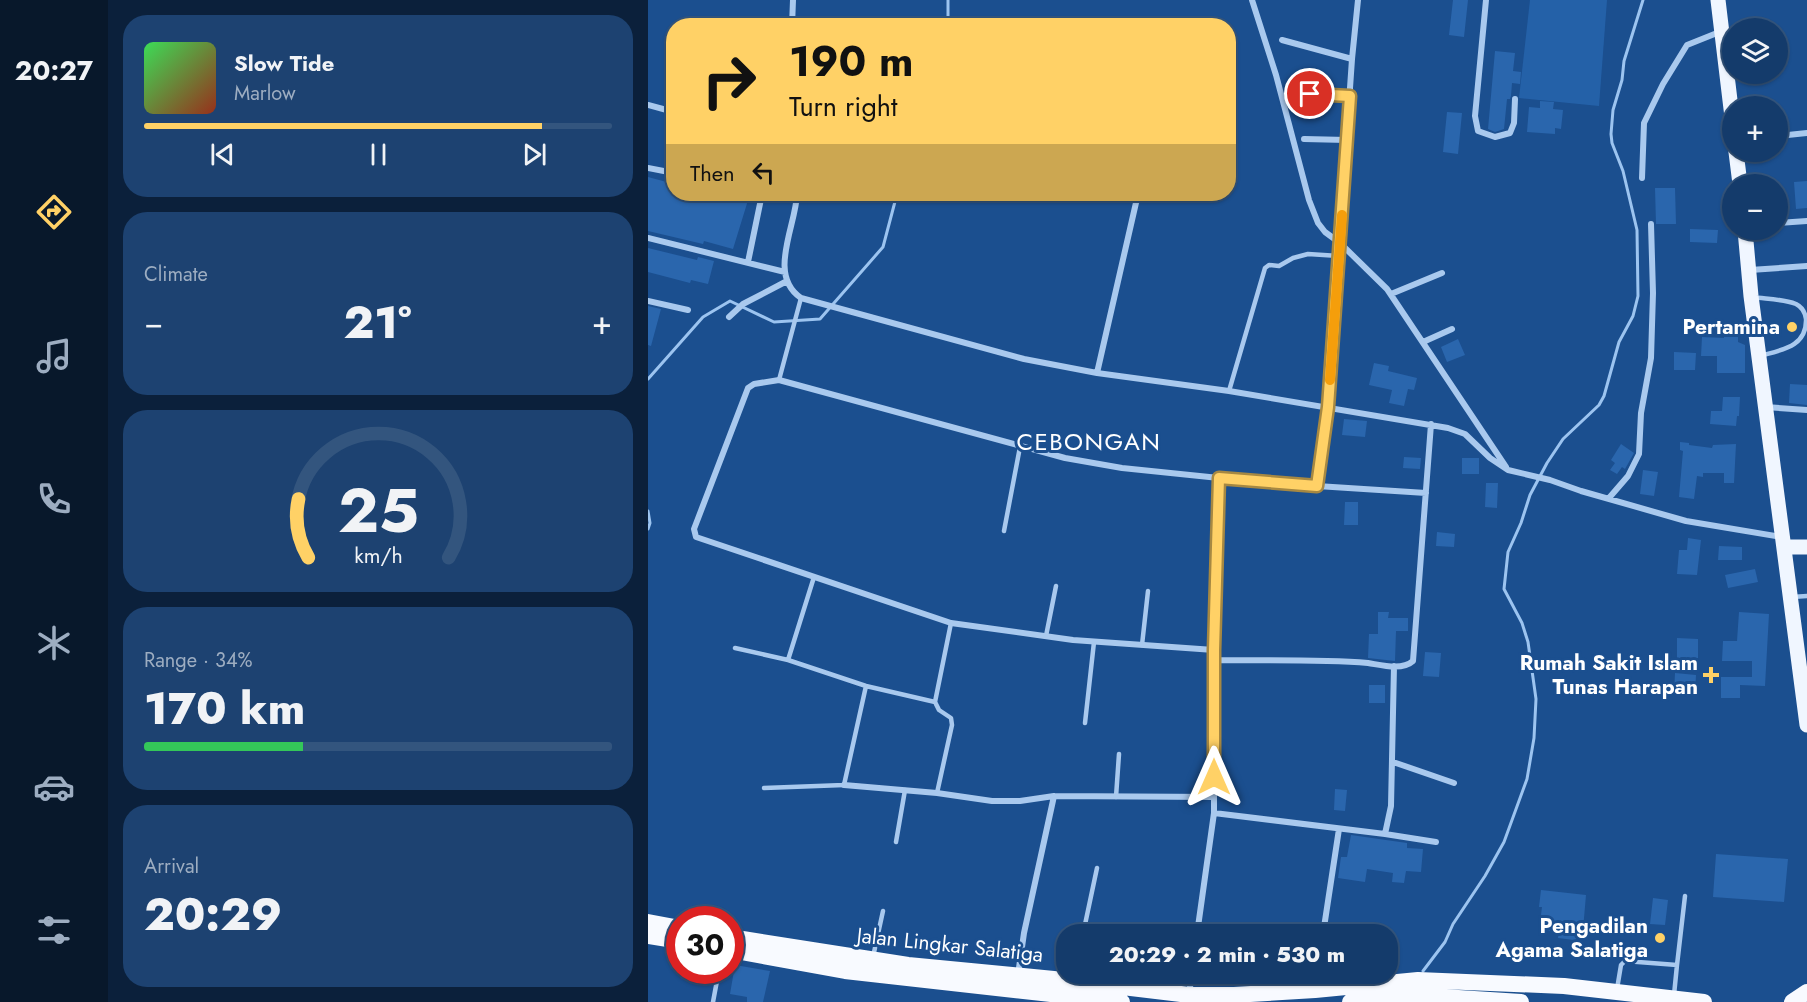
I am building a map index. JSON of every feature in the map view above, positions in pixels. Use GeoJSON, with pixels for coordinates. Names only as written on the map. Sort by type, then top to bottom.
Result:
{"type":"FeatureCollection","features":[{"type":"Feature","properties":{"kind":"highway"},"geometry":{"type":"LineString","coordinates":[[648,922],[666,925]]}},
{"type":"Feature","properties":{"kind":"highway"},"geometry":{"type":"LineString","coordinates":[[648,936],[666,939]]}},
{"type":"Feature","properties":{"kind":"highway","name":"Jalan Lingkar Salatiga"},"geometry":{"type":"LineString","coordinates":[[744,939],[873,960],[1018,975],[1056,973]]}},
{"type":"Feature","properties":{"kind":"highway","name":"Jalan Lingkar Salatiga"},"geometry":{"type":"LineString","coordinates":[[744,953],[845,971],[1122,1002]]}},
{"type":"Feature","properties":{"kind":"highway","name":"Jalan Lingkar Salatiga"},"geometry":{"type":"LineString","coordinates":[[1398,980],[1564,986],[1617,992],[1634,998],[1674,998],[1704,1002]]}},
{"type":"Feature","properties":{"kind":"highway","name":"Jalan Lingkar Salatiga"},"geometry":{"type":"LineString","coordinates":[[1119,984],[1188,998],[1234,995],[1303,984]]}},
{"type":"Feature","properties":{"kind":"highway"},"geometry":{"type":"LineString","coordinates":[[1792,1002],[1807,992]]}},
{"type":"Feature","properties":{"kind":"highway"},"geometry":{"type":"LineString","coordinates":[[1350,1002],[1411,995],[1521,1002]]}},
{"type":"Feature","properties":{"kind":"main road"},"geometry":{"type":"LineString","coordinates":[[1718,0],[1722,31]]}},
{"type":"Feature","properties":{"kind":"main road"},"geometry":{"type":"LineString","coordinates":[[1746,240],[1758,356],[1790,597],[1802,656],[1807,725]]}},
{"type":"Feature","properties":{"kind":"main road"},"geometry":{"type":"LineString","coordinates":[[1783,542],[1807,547]]}},
{"type":"Feature","properties":{"kind":"street"},"geometry":{"type":"LineString","coordinates":[[793,18],[794,0]]}},
{"type":"Feature","properties":{"kind":"street"},"geometry":{"type":"LineString","coordinates":[[1252,0],[1276,75],[1309,200],[1318,223],[1391,294],[1508,470]]}},
{"type":"Feature","properties":{"kind":"street"},"geometry":{"type":"LineString","coordinates":[[1317,486],[1328,407],[1358,0]]}},
{"type":"Feature","properties":{"kind":"street"},"geometry":{"type":"LineString","coordinates":[[1486,0],[1474,116],[1478,131],[1495,137],[1510,133],[1514,123],[1515,99]]}},
{"type":"Feature","properties":{"kind":"street"},"geometry":{"type":"LineString","coordinates":[[1642,178],[1644,123],[1663,84],[1687,45],[1722,31]]}},
{"type":"Feature","properties":{"kind":"street"},"geometry":{"type":"LineString","coordinates":[[1282,40],[1352,59]]}},
{"type":"Feature","properties":{"kind":"street"},"geometry":{"type":"LineString","coordinates":[[1290,92],[1350,96]]}},
{"type":"Feature","properties":{"kind":"street"},"geometry":{"type":"LineString","coordinates":[[648,105],[666,110]]}},
{"type":"Feature","properties":{"kind":"street"},"geometry":{"type":"LineString","coordinates":[[1788,135],[1807,133]]}},
{"type":"Feature","properties":{"kind":"street"},"geometry":{"type":"LineString","coordinates":[[1304,139],[1347,140]]}},
{"type":"Feature","properties":{"kind":"street"},"geometry":{"type":"LineString","coordinates":[[648,168],[666,171]]}},
{"type":"Feature","properties":{"kind":"street"},"geometry":{"type":"LineString","coordinates":[[748,262],[761,201]]}},
{"type":"Feature","properties":{"kind":"street"},"geometry":{"type":"LineString","coordinates":[[796,201],[784,262],[787,281],[792,292],[801,298],[1024,359],[1097,373],[1229,391],[1448,428],[1465,434],[1490,458],[1508,470],[1550,480],[1686,521],[1783,542]]}},
{"type":"Feature","properties":{"kind":"street"},"geometry":{"type":"LineString","coordinates":[[1097,373],[1136,201]]}},
{"type":"Feature","properties":{"kind":"street"},"geometry":{"type":"LineString","coordinates":[[1788,222],[1807,221]]}},
{"type":"Feature","properties":{"kind":"street"},"geometry":{"type":"LineString","coordinates":[[1609,498],[1628,476],[1640,454],[1641,413],[1651,358],[1653,293],[1651,224]]}},
{"type":"Feature","properties":{"kind":"street"},"geometry":{"type":"LineString","coordinates":[[648,238],[785,272]]}},
{"type":"Feature","properties":{"kind":"street"},"geometry":{"type":"LineString","coordinates":[[1749,270],[1807,266]]}},
{"type":"Feature","properties":{"kind":"street"},"geometry":{"type":"LineString","coordinates":[[1391,294],[1442,273]]}},
{"type":"Feature","properties":{"kind":"street"},"geometry":{"type":"LineString","coordinates":[[729,317],[743,304],[787,281]]}},
{"type":"Feature","properties":{"kind":"street"},"geometry":{"type":"LineString","coordinates":[[648,301],[688,310]]}},
{"type":"Feature","properties":{"kind":"street"},"geometry":{"type":"LineString","coordinates":[[1423,342],[1452,329]]}},
{"type":"Feature","properties":{"kind":"street"},"geometry":{"type":"LineString","coordinates":[[1214,650],[1094,642],[951,623],[696,537],[694,529],[748,388],[754,384],[780,380],[1020,447],[1122,468],[1219,478],[1426,493]]}},
{"type":"Feature","properties":{"kind":"street"},"geometry":{"type":"LineString","coordinates":[[1765,407],[1807,410]]}},
{"type":"Feature","properties":{"kind":"street"},"geometry":{"type":"LineString","coordinates":[[1214,660],[1346,662],[1394,666],[1405,666],[1413,661],[1431,424]]}},
{"type":"Feature","properties":{"kind":"street"},"geometry":{"type":"LineString","coordinates":[[1198,924],[1214,813],[1214,650],[1219,478]]}},
{"type":"Feature","properties":{"kind":"street"},"geometry":{"type":"LineString","coordinates":[[1385,834],[1391,806],[1394,666]]}},
{"type":"Feature","properties":{"kind":"street"},"geometry":{"type":"LineString","coordinates":[[1393,762],[1454,783]]}},
{"type":"Feature","properties":{"kind":"street"},"geometry":{"type":"LineString","coordinates":[[844,785],[937,793],[992,801],[1020,801],[1054,796],[1214,797]]}},
{"type":"Feature","properties":{"kind":"street"},"geometry":{"type":"LineString","coordinates":[[1018,975],[1024,933],[1054,796]]}},
{"type":"Feature","properties":{"kind":"street"},"geometry":{"type":"LineString","coordinates":[[1214,813],[1436,842]]}},
{"type":"Feature","properties":{"kind":"street"},"geometry":{"type":"LineString","coordinates":[[1325,924],[1339,829]]}},
{"type":"Feature","properties":{"kind":"lane"},"geometry":{"type":"LineString","coordinates":[[1229,391],[1265,268],[1269,265],[1279,266],[1293,258],[1308,254],[1339,256]]}},
{"type":"Feature","properties":{"kind":"lane"},"geometry":{"type":"LineString","coordinates":[[1751,296],[1797,304],[1805,311],[1807,322],[1804,336],[1799,343],[1758,356]]}},
{"type":"Feature","properties":{"kind":"lane"},"geometry":{"type":"LineString","coordinates":[[780,380],[801,298]]}},
{"type":"Feature","properties":{"kind":"lane"},"geometry":{"type":"LineString","coordinates":[[1004,531],[1020,447]]}},
{"type":"Feature","properties":{"kind":"lane"},"geometry":{"type":"LineString","coordinates":[[788,660],[814,577]]}},
{"type":"Feature","properties":{"kind":"lane"},"geometry":{"type":"LineString","coordinates":[[1046,636],[1056,586]]}},
{"type":"Feature","properties":{"kind":"lane"},"geometry":{"type":"LineString","coordinates":[[1142,645],[1148,591]]}},
{"type":"Feature","properties":{"kind":"lane"},"geometry":{"type":"LineString","coordinates":[[1790,597],[1807,596]]}},
{"type":"Feature","properties":{"kind":"lane"},"geometry":{"type":"LineString","coordinates":[[937,793],[952,725],[951,718],[939,710],[935,702],[951,623]]}},
{"type":"Feature","properties":{"kind":"lane"},"geometry":{"type":"LineString","coordinates":[[1085,723],[1094,642]]}},
{"type":"Feature","properties":{"kind":"lane"},"geometry":{"type":"LineString","coordinates":[[735,648],[788,660],[866,686],[935,702]]}},
{"type":"Feature","properties":{"kind":"lane"},"geometry":{"type":"LineString","coordinates":[[764,788],[844,785],[866,686]]}},
{"type":"Feature","properties":{"kind":"lane"},"geometry":{"type":"LineString","coordinates":[[1116,798],[1119,754]]}},
{"type":"Feature","properties":{"kind":"lane"},"geometry":{"type":"LineString","coordinates":[[896,842],[905,790]]}},
{"type":"Feature","properties":{"kind":"lane"},"geometry":{"type":"LineString","coordinates":[[1085,924],[1096,868]]}},
{"type":"Feature","properties":{"kind":"lane"},"geometry":{"type":"LineString","coordinates":[[1674,998],[1685,896]]}},
{"type":"Feature","properties":{"kind":"lane"},"geometry":{"type":"LineString","coordinates":[[873,960],[883,911]]}},
{"type":"Feature","properties":{"kind":"lane"},"geometry":{"type":"LineString","coordinates":[[1617,992],[1621,966],[1625,961],[1677,965]]}},
{"type":"Feature","properties":{"kind":"lane"},"geometry":{"type":"LineString","coordinates":[[713,1002],[716,984]]}},
{"type":"Feature","properties":{"kind":"shaded area"},"geometry":{"type":"Polygon","coordinates":[[[1530,0],[1607,0],[1599,106],[1519,98],[1530,0]]]}},
{"type":"Feature","properties":{"kind":"building"},"geometry":{"type":"Polygon","coordinates":[[[1453,0],[1468,0],[1464,37],[1449,35],[1453,0]]]}},
{"type":"Feature","properties":{"kind":"building"},"geometry":{"type":"Polygon","coordinates":[[[1495,51],[1515,53],[1513,71],[1521,72],[1520,84],[1512,83],[1511,96],[1507,99],[1504,129],[1495,132],[1488,129],[1495,51]]]}},
{"type":"Feature","properties":{"kind":"building"},"geometry":{"type":"Polygon","coordinates":[[[1540,101],[1554,102],[1553,109],[1563,110],[1561,129],[1555,128],[1555,134],[1527,132],[1529,107],[1540,108],[1540,101]]]}},
{"type":"Feature","properties":{"kind":"building"},"geometry":{"type":"Polygon","coordinates":[[[1447,112],[1462,113],[1458,154],[1443,152],[1447,112]]]}},
{"type":"Feature","properties":{"kind":"building"},"geometry":{"type":"Polygon","coordinates":[[[648,177],[666,182],[666,201],[748,201],[733,249],[704,241],[703,244],[648,231],[648,177]]]}},
{"type":"Feature","properties":{"kind":"building"},"geometry":{"type":"Polygon","coordinates":[[[1807,181],[1807,208],[1796,209],[1794,182],[1807,181]]]}},
{"type":"Feature","properties":{"kind":"building"},"geometry":{"type":"Polygon","coordinates":[[[1655,188],[1675,188],[1676,224],[1656,224],[1655,188]]]}},
{"type":"Feature","properties":{"kind":"building"},"geometry":{"type":"Polygon","coordinates":[[[1690,229],[1718,230],[1717,243],[1690,242],[1690,229]]]}},
{"type":"Feature","properties":{"kind":"building"},"geometry":{"type":"Polygon","coordinates":[[[648,248],[697,260],[698,257],[714,261],[708,284],[691,280],[690,283],[648,272],[648,248]]]}},
{"type":"Feature","properties":{"kind":"building"},"geometry":{"type":"Polygon","coordinates":[[[648,306],[661,309],[651,346],[648,345],[648,306]]]}},
{"type":"Feature","properties":{"kind":"building"},"geometry":{"type":"Polygon","coordinates":[[[1724,325],[1738,325],[1738,342],[1745,345],[1745,373],[1717,373],[1717,356],[1701,356],[1702,337],[1724,338],[1724,325]]]}},
{"type":"Feature","properties":{"kind":"building"},"geometry":{"type":"Polygon","coordinates":[[[1458,339],[1465,355],[1447,362],[1441,347],[1458,339]]]}},
{"type":"Feature","properties":{"kind":"building"},"geometry":{"type":"Polygon","coordinates":[[[1674,352],[1696,353],[1695,370],[1674,370],[1674,352]]]}},
{"type":"Feature","properties":{"kind":"building"},"geometry":{"type":"Polygon","coordinates":[[[1374,363],[1389,366],[1388,371],[1417,378],[1414,390],[1408,389],[1404,406],[1389,403],[1392,390],[1369,385],[1374,363]]]}},
{"type":"Feature","properties":{"kind":"building"},"geometry":{"type":"Polygon","coordinates":[[[1790,384],[1807,385],[1807,405],[1789,403],[1790,384]]]}},
{"type":"Feature","properties":{"kind":"building"},"geometry":{"type":"Polygon","coordinates":[[[1723,397],[1740,397],[1736,426],[1710,424],[1711,411],[1722,411],[1723,397]]]}},
{"type":"Feature","properties":{"kind":"building"},"geometry":{"type":"Polygon","coordinates":[[[1344,419],[1367,421],[1365,437],[1342,435],[1344,419]]]}},
{"type":"Feature","properties":{"kind":"building"},"geometry":{"type":"Polygon","coordinates":[[[1680,442],[1712,448],[1713,445],[1736,444],[1734,483],[1724,483],[1724,473],[1703,473],[1703,477],[1697,476],[1694,499],[1679,497],[1683,451],[1680,450],[1680,442]]]}},
{"type":"Feature","properties":{"kind":"building"},"geometry":{"type":"Polygon","coordinates":[[[1621,444],[1634,453],[1625,469],[1622,467],[1617,474],[1610,470],[1615,463],[1611,460],[1621,444]]]}},
{"type":"Feature","properties":{"kind":"building"},"geometry":{"type":"Polygon","coordinates":[[[1404,457],[1421,458],[1420,469],[1403,468],[1404,457]]]}},
{"type":"Feature","properties":{"kind":"building"},"geometry":{"type":"Polygon","coordinates":[[[1462,458],[1479,458],[1479,474],[1462,474],[1462,458]]]}},
{"type":"Feature","properties":{"kind":"building"},"geometry":{"type":"Polygon","coordinates":[[[1643,470],[1658,472],[1654,496],[1640,494],[1643,470]]]}},
{"type":"Feature","properties":{"kind":"building"},"geometry":{"type":"Polygon","coordinates":[[[1486,483],[1498,483],[1497,508],[1485,507],[1486,483]]]}},
{"type":"Feature","properties":{"kind":"building"},"geometry":{"type":"Polygon","coordinates":[[[1345,502],[1358,502],[1358,525],[1344,525],[1345,502]]]}},
{"type":"Feature","properties":{"kind":"building"},"geometry":{"type":"Polygon","coordinates":[[[1437,532],[1455,534],[1454,547],[1436,546],[1437,532]]]}},
{"type":"Feature","properties":{"kind":"building"},"geometry":{"type":"Polygon","coordinates":[[[1688,538],[1701,540],[1697,575],[1677,574],[1679,550],[1687,550],[1688,538]]]}},
{"type":"Feature","properties":{"kind":"building"},"geometry":{"type":"Polygon","coordinates":[[[1719,546],[1742,547],[1742,560],[1718,560],[1719,546]]]}},
{"type":"Feature","properties":{"kind":"building"},"geometry":{"type":"Polygon","coordinates":[[[1755,569],[1758,582],[1728,588],[1725,575],[1755,569]]]}},
{"type":"Feature","properties":{"kind":"building"},"geometry":{"type":"Polygon","coordinates":[[[1378,612],[1389,612],[1388,618],[1408,618],[1408,631],[1396,631],[1395,661],[1368,658],[1369,634],[1378,634],[1378,612]]]}},
{"type":"Feature","properties":{"kind":"building"},"geometry":{"type":"Polygon","coordinates":[[[1739,612],[1769,614],[1765,686],[1740,685],[1740,698],[1721,698],[1721,677],[1752,677],[1752,661],[1722,661],[1723,641],[1737,641],[1739,612]]]}},
{"type":"Feature","properties":{"kind":"building"},"geometry":{"type":"Polygon","coordinates":[[[1677,638],[1698,639],[1698,658],[1677,658],[1677,638]]]}},
{"type":"Feature","properties":{"kind":"building"},"geometry":{"type":"Polygon","coordinates":[[[1425,652],[1441,653],[1439,677],[1423,676],[1425,652]]]}},
{"type":"Feature","properties":{"kind":"building"},"geometry":{"type":"Polygon","coordinates":[[[1675,673],[1696,675],[1695,694],[1674,693],[1675,673]]]}},
{"type":"Feature","properties":{"kind":"building"},"geometry":{"type":"Polygon","coordinates":[[[1369,685],[1385,685],[1385,703],[1369,703],[1369,685]]]}},
{"type":"Feature","properties":{"kind":"building"},"geometry":{"type":"Polygon","coordinates":[[[1335,789],[1347,790],[1345,811],[1334,810],[1335,789]]]}},
{"type":"Feature","properties":{"kind":"building"},"geometry":{"type":"Polygon","coordinates":[[[1351,835],[1407,843],[1407,848],[1423,849],[1421,872],[1406,871],[1404,883],[1392,882],[1393,873],[1367,869],[1365,882],[1338,878],[1341,857],[1347,857],[1351,835]]]}},
{"type":"Feature","properties":{"kind":"building"},"geometry":{"type":"Polygon","coordinates":[[[1716,854],[1788,859],[1784,902],[1713,897],[1716,854]]]}},
{"type":"Feature","properties":{"kind":"building"},"geometry":{"type":"Polygon","coordinates":[[[1541,890],[1586,895],[1582,941],[1558,938],[1559,932],[1539,930],[1542,907],[1539,907],[1541,890]]]}},
{"type":"Feature","properties":{"kind":"building"},"geometry":{"type":"Polygon","coordinates":[[[1653,898],[1668,900],[1665,925],[1650,924],[1653,898]]]}},
{"type":"Feature","properties":{"kind":"building"},"geometry":{"type":"Polygon","coordinates":[[[744,967],[770,971],[763,1002],[747,1002],[747,997],[730,994],[732,984],[744,984],[744,967]]]}},
{"type":"Feature","properties":{"kind":"waterway"},"geometry":{"type":"LineString","coordinates":[[948,0],[948,18]]}},
{"type":"Feature","properties":{"kind":"waterway"},"geometry":{"type":"LineString","coordinates":[[1423,971],[1445,942],[1453,924],[1485,876],[1504,842],[1527,779],[1534,738],[1536,699],[1528,642],[1522,623],[1504,589],[1508,552],[1530,495],[1547,463],[1563,439],[1599,405],[1604,396],[1619,342],[1633,316],[1638,296],[1637,230],[1623,171],[1612,143],[1611,134],[1613,110],[1622,80],[1624,61],[1643,0]]}},
{"type":"Feature","properties":{"kind":"waterway"},"geometry":{"type":"LineString","coordinates":[[648,379],[703,317],[730,301],[774,322],[820,319],[883,247],[895,201]]}},
{"type":"Feature","properties":{"kind":"waterway"},"geometry":{"type":"LineString","coordinates":[[648,511],[650,523],[648,529]]}},
{"type":"Feature","properties":{"kind":"slow traffic"},"geometry":{"type":"LineString","coordinates":[[1330,380],[1342,215]]}},
{"type":"Feature","properties":{"kind":"place","name":"Pertamina"},"geometry":{"type":"Point","coordinates":[1792,327]}},
{"type":"Feature","properties":{"kind":"place","name":"Rumah Sakit Islam Tunas Harapan"},"geometry":{"type":"Point","coordinates":[1711,675]}},
{"type":"Feature","properties":{"kind":"place","name":"Pengadilan Agama Salatiga"},"geometry":{"type":"Point","coordinates":[1660,938]}},
{"type":"Feature","properties":{"kind":"district","name":"CEBONGAN"},"geometry":{"type":"Point","coordinates":[1089,441]}},
{"type":"Feature","properties":{"kind":"route"},"geometry":{"type":"LineString","coordinates":[[1214,777],[1214,650],[1219,478],[1317,486],[1328,407],[1350,96],[1310,94]]}}]}
